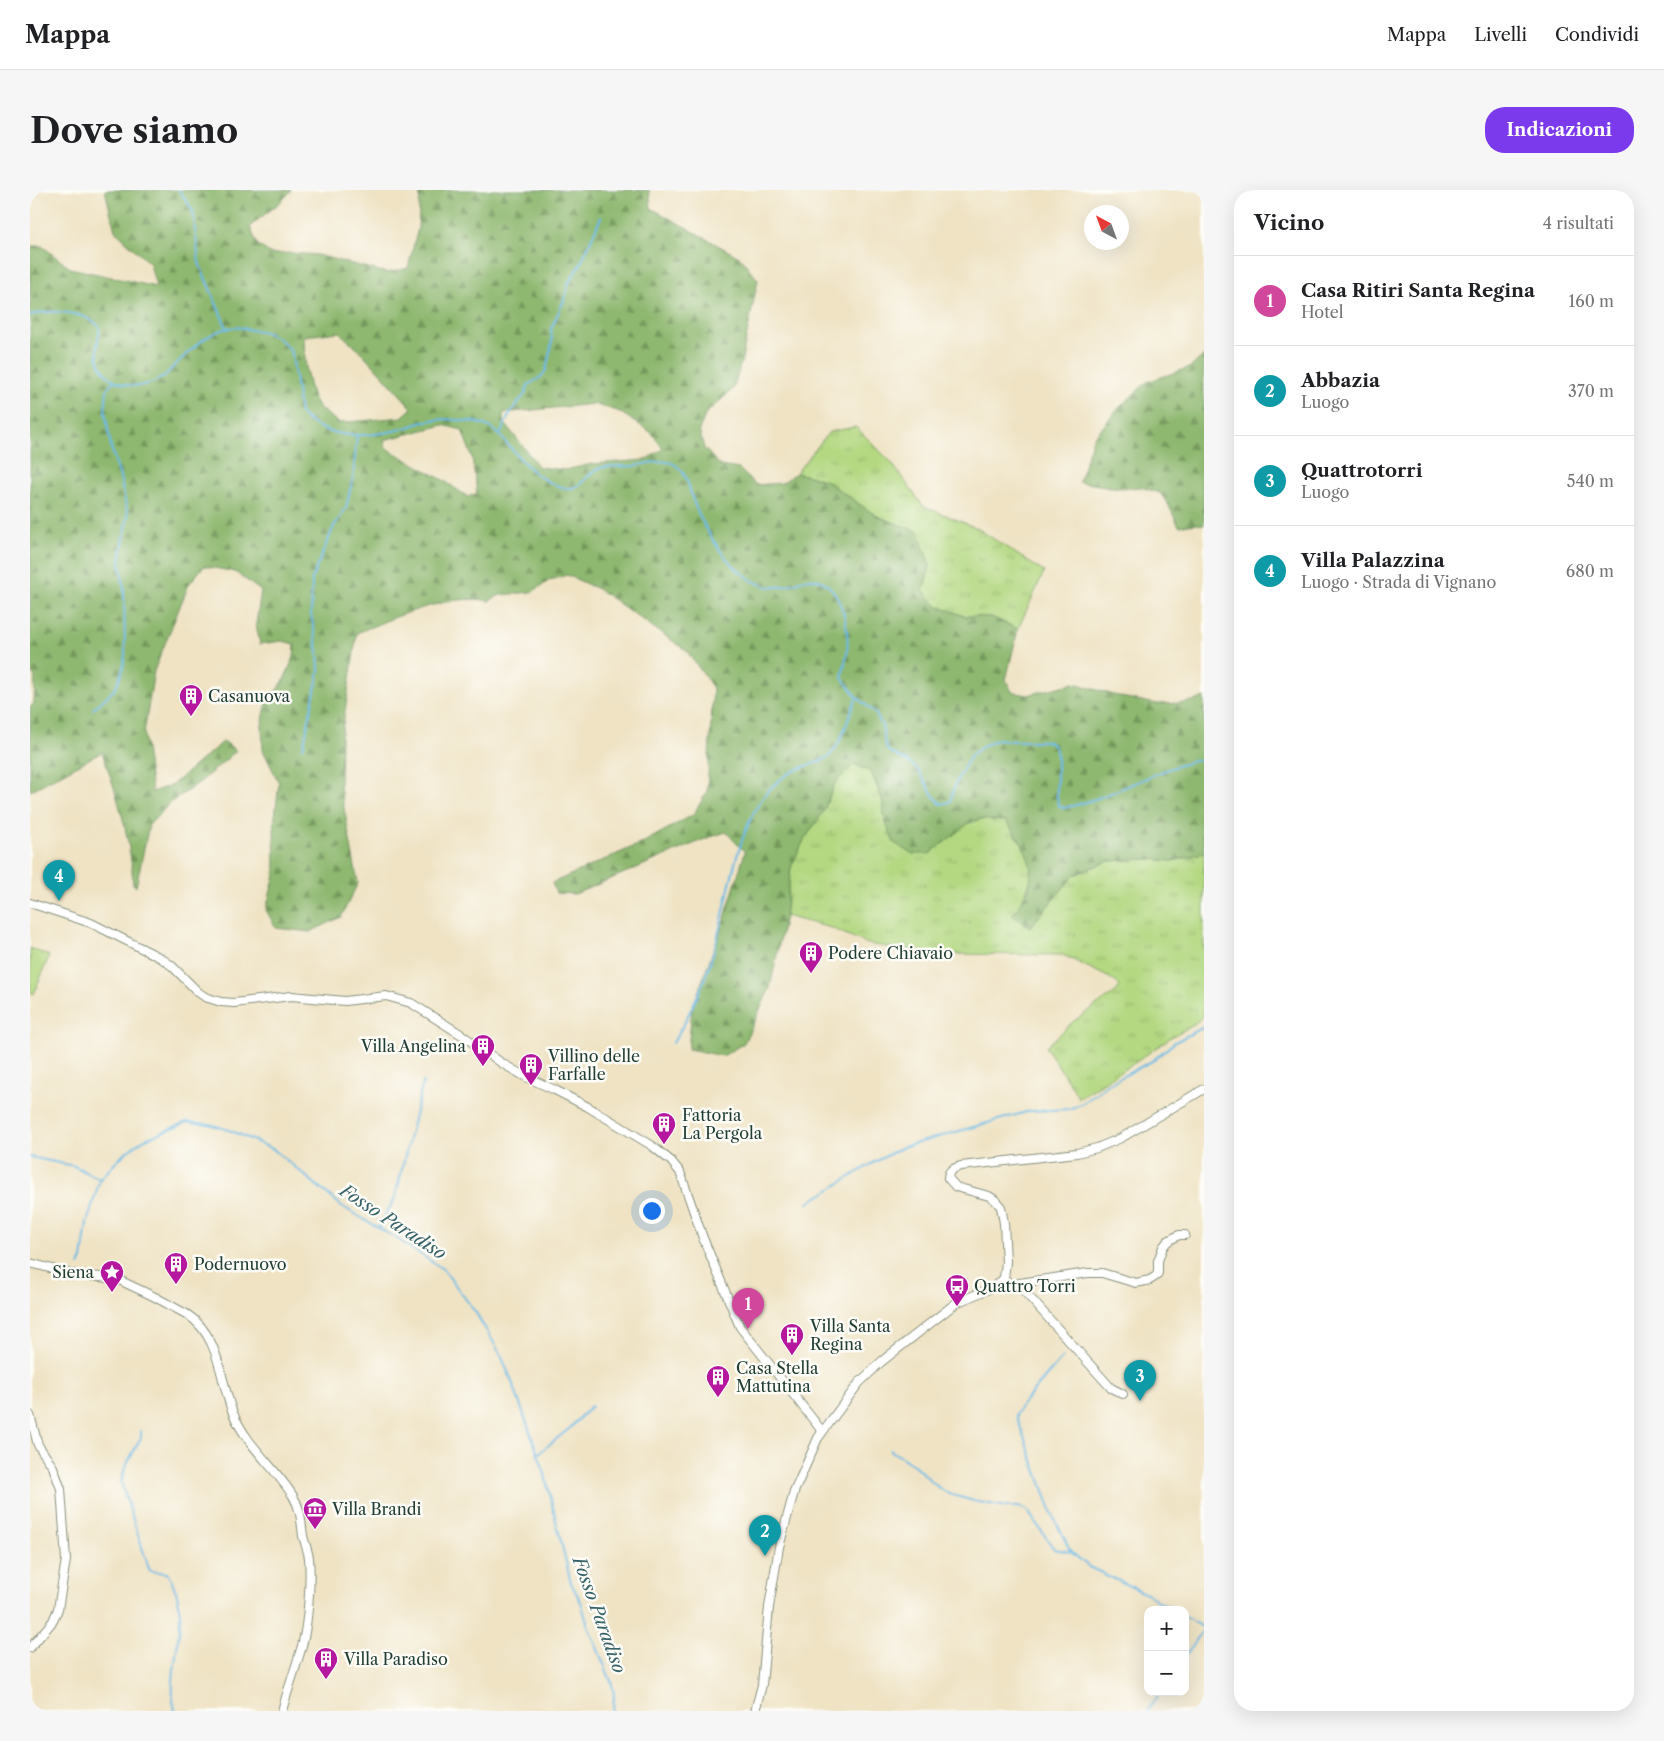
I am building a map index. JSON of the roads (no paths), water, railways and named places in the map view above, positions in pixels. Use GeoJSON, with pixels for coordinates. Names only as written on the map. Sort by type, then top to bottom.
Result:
{"type":"FeatureCollection","features":[{"type":"Feature","properties":{"kind":"street"},"geometry":{"type":"LineString","coordinates":[[30,903],[91,924],[161,958],[172,966],[198,992],[205,997],[221,1002],[234,1004],[291,996],[345,1001],[386,996],[410,1002],[503,1064],[620,1125],[663,1154],[680,1172],[740,1327],[822,1431]]}},
{"type":"Feature","properties":{"kind":"street"},"geometry":{"type":"LineString","coordinates":[[755,1711],[763,1680],[769,1607],[779,1547],[794,1492],[822,1431],[859,1383],[885,1359],[956,1303],[996,1286],[1003,1280],[1006,1262],[1004,1223],[1001,1207],[998,1202],[989,1196],[955,1186],[948,1178],[951,1170],[966,1166],[1077,1153],[1102,1146],[1120,1138],[1204,1089]]}},
{"type":"Feature","properties":{"kind":"street"},"geometry":{"type":"LineString","coordinates":[[1013,1284],[1088,1273],[1102,1273],[1136,1283],[1150,1280],[1158,1273],[1158,1260],[1163,1247],[1178,1235],[1185,1235]]}},
{"type":"Feature","properties":{"kind":"street"},"geometry":{"type":"LineString","coordinates":[[30,1262],[67,1274],[123,1281],[188,1315],[207,1334],[232,1411],[239,1426],[291,1493],[301,1514],[309,1563],[307,1612],[303,1641],[282,1711]]}},
{"type":"Feature","properties":{"kind":"street"},"geometry":{"type":"LineString","coordinates":[[1003,1280],[1024,1291],[1111,1388],[1122,1394]]}},
{"type":"Feature","properties":{"kind":"street"},"geometry":{"type":"LineString","coordinates":[[30,1415],[38,1445],[53,1467],[61,1489],[66,1560],[60,1602],[53,1621],[30,1648]]}},
{"type":"Feature","properties":{"kind":"waterway"},"geometry":{"type":"LineString","coordinates":[[179,190],[193,211],[199,263],[227,329]]}},
{"type":"Feature","properties":{"kind":"waterway"},"geometry":{"type":"LineString","coordinates":[[500,435],[510,413],[525,394],[528,385],[541,377],[546,370],[552,342],[551,329],[564,300],[569,282],[580,265],[601,217]]}},
{"type":"Feature","properties":{"kind":"waterway"},"geometry":{"type":"LineString","coordinates":[[30,315],[58,312],[77,315],[93,322],[100,327],[97,350],[102,367],[107,375],[115,380],[123,384],[132,385],[151,383],[162,378],[195,346],[218,331],[237,327],[258,330],[280,340],[289,349],[292,354],[300,413],[323,429],[336,433],[364,435],[379,434],[434,420],[450,419],[478,423],[488,426],[496,432],[527,466],[541,478],[557,486],[566,488],[576,487],[600,468],[634,466],[651,462],[674,464],[685,475],[696,508],[711,537],[731,563],[747,577],[771,587],[811,579],[821,581],[830,587],[841,607],[847,631],[847,652],[842,678],[857,697],[875,713],[882,725],[888,751],[918,770],[933,795],[941,804],[950,802],[955,784],[971,755],[998,739],[1047,741],[1054,746],[1057,754],[1058,805],[1063,808],[1099,798],[1168,769],[1204,759]]}},
{"type":"Feature","properties":{"kind":"waterway"},"geometry":{"type":"LineString","coordinates":[[93,709],[115,689],[122,672],[125,655],[124,589],[120,561],[128,515],[111,447],[105,411],[107,389],[114,380]]}},
{"type":"Feature","properties":{"kind":"waterway"},"geometry":{"type":"LineString","coordinates":[[303,748],[319,671],[318,652],[311,614],[312,578],[334,526],[346,508],[353,477],[357,435]]}},
{"type":"Feature","properties":{"kind":"waterway"},"geometry":{"type":"LineString","coordinates":[[673,1043],[694,1004],[710,964],[741,842],[754,812],[763,797],[780,779],[795,770],[821,761],[830,755],[839,743],[857,697]]}},
{"type":"Feature","properties":{"kind":"waterway"},"geometry":{"type":"LineString","coordinates":[[808,1203],[871,1164],[903,1147],[1030,1111],[1069,1109],[1083,1103],[1110,1083],[1152,1061],[1175,1042],[1204,1027]]}},
{"type":"Feature","properties":{"kind":"waterway"},"geometry":{"type":"LineString","coordinates":[[379,1227],[395,1198],[423,1082]]}},
{"type":"Feature","properties":{"kind":"waterway","name":"Fosso Paradiso"},"geometry":{"type":"LineString","coordinates":[[79,1265],[82,1259],[87,1223],[100,1179],[125,1153],[143,1140],[187,1122],[209,1124],[229,1130],[273,1149],[343,1207],[399,1240],[444,1270],[476,1313],[501,1355],[514,1387],[544,1471],[571,1583],[581,1602],[588,1626],[611,1681],[614,1693],[613,1711]]}},
{"type":"Feature","properties":{"kind":"waterway"},"geometry":{"type":"LineString","coordinates":[[30,1157],[74,1166],[100,1179]]}},
{"type":"Feature","properties":{"kind":"waterway"},"geometry":{"type":"LineString","coordinates":[[1063,1357],[1023,1403],[1016,1415],[1054,1518],[1071,1552],[1089,1567],[1149,1595],[1167,1606]]}},
{"type":"Feature","properties":{"kind":"waterway"},"geometry":{"type":"LineString","coordinates":[[539,1453],[570,1428],[591,1406]]}},
{"type":"Feature","properties":{"kind":"waterway"},"geometry":{"type":"LineString","coordinates":[[141,1431],[141,1437],[125,1468],[121,1482],[149,1569],[151,1571],[167,1573],[176,1590],[180,1624],[173,1676],[175,1711]]}},
{"type":"Feature","properties":{"kind":"waterway"},"geometry":{"type":"LineString","coordinates":[[890,1450],[915,1466],[939,1488],[949,1494],[974,1501],[1006,1507],[1019,1507],[1027,1510],[1054,1549],[1071,1552]]}},
{"type":"Feature","properties":{"kind":"waterway"},"geometry":{"type":"LineString","coordinates":[[1189,1619],[1204,1628]]}},
{"type":"Feature","properties":{"kind":"waterway"},"geometry":{"type":"LineString","coordinates":[[1189,1651],[1204,1629]]}},
{"type":"Feature","properties":{"kind":"waterway"},"geometry":{"type":"LineString","coordinates":[[1147,1711],[1158,1696]]}},
{"type":"Feature","properties":{"kind":"place","name":"Casanuova"},"geometry":{"type":"Point","coordinates":[191,717]}},
{"type":"Feature","properties":{"kind":"place","name":"Villa Palazzina"},"geometry":{"type":"Point","coordinates":[59,901]}},
{"type":"Feature","properties":{"kind":"place","name":"Podere Chiavaio"},"geometry":{"type":"Point","coordinates":[811,974]}},
{"type":"Feature","properties":{"kind":"place","name":"Villa Angelina"},"geometry":{"type":"Point","coordinates":[483,1067]}},
{"type":"Feature","properties":{"kind":"place","name":"Villino delle Farfalle"},"geometry":{"type":"Point","coordinates":[531,1086]}},
{"type":"Feature","properties":{"kind":"place","name":"Fattoria La Pergola"},"geometry":{"type":"Point","coordinates":[664,1145]}},
{"type":"Feature","properties":{"kind":"place","name":"Podernuovo"},"geometry":{"type":"Point","coordinates":[176,1285]}},
{"type":"Feature","properties":{"kind":"place","name":"Siena"},"geometry":{"type":"Point","coordinates":[112,1293]}},
{"type":"Feature","properties":{"kind":"place","name":"Quattro Torri"},"geometry":{"type":"Point","coordinates":[957,1307]}},
{"type":"Feature","properties":{"kind":"place","name":"Casa Ritiri Santa Regina"},"geometry":{"type":"Point","coordinates":[748,1329]}},
{"type":"Feature","properties":{"kind":"place","name":"Villa Santa Regina"},"geometry":{"type":"Point","coordinates":[792,1356]}},
{"type":"Feature","properties":{"kind":"place","name":"Casa Stella Mattutina"},"geometry":{"type":"Point","coordinates":[718,1398]}},
{"type":"Feature","properties":{"kind":"place","name":"Quattrotorri"},"geometry":{"type":"Point","coordinates":[1140,1401]}},
{"type":"Feature","properties":{"kind":"place","name":"Villa Brandi"},"geometry":{"type":"Point","coordinates":[315,1530]}},
{"type":"Feature","properties":{"kind":"place","name":"Abbazia"},"geometry":{"type":"Point","coordinates":[765,1556]}},
{"type":"Feature","properties":{"kind":"place","name":"Villa Paradiso"},"geometry":{"type":"Point","coordinates":[326,1680]}}]}
